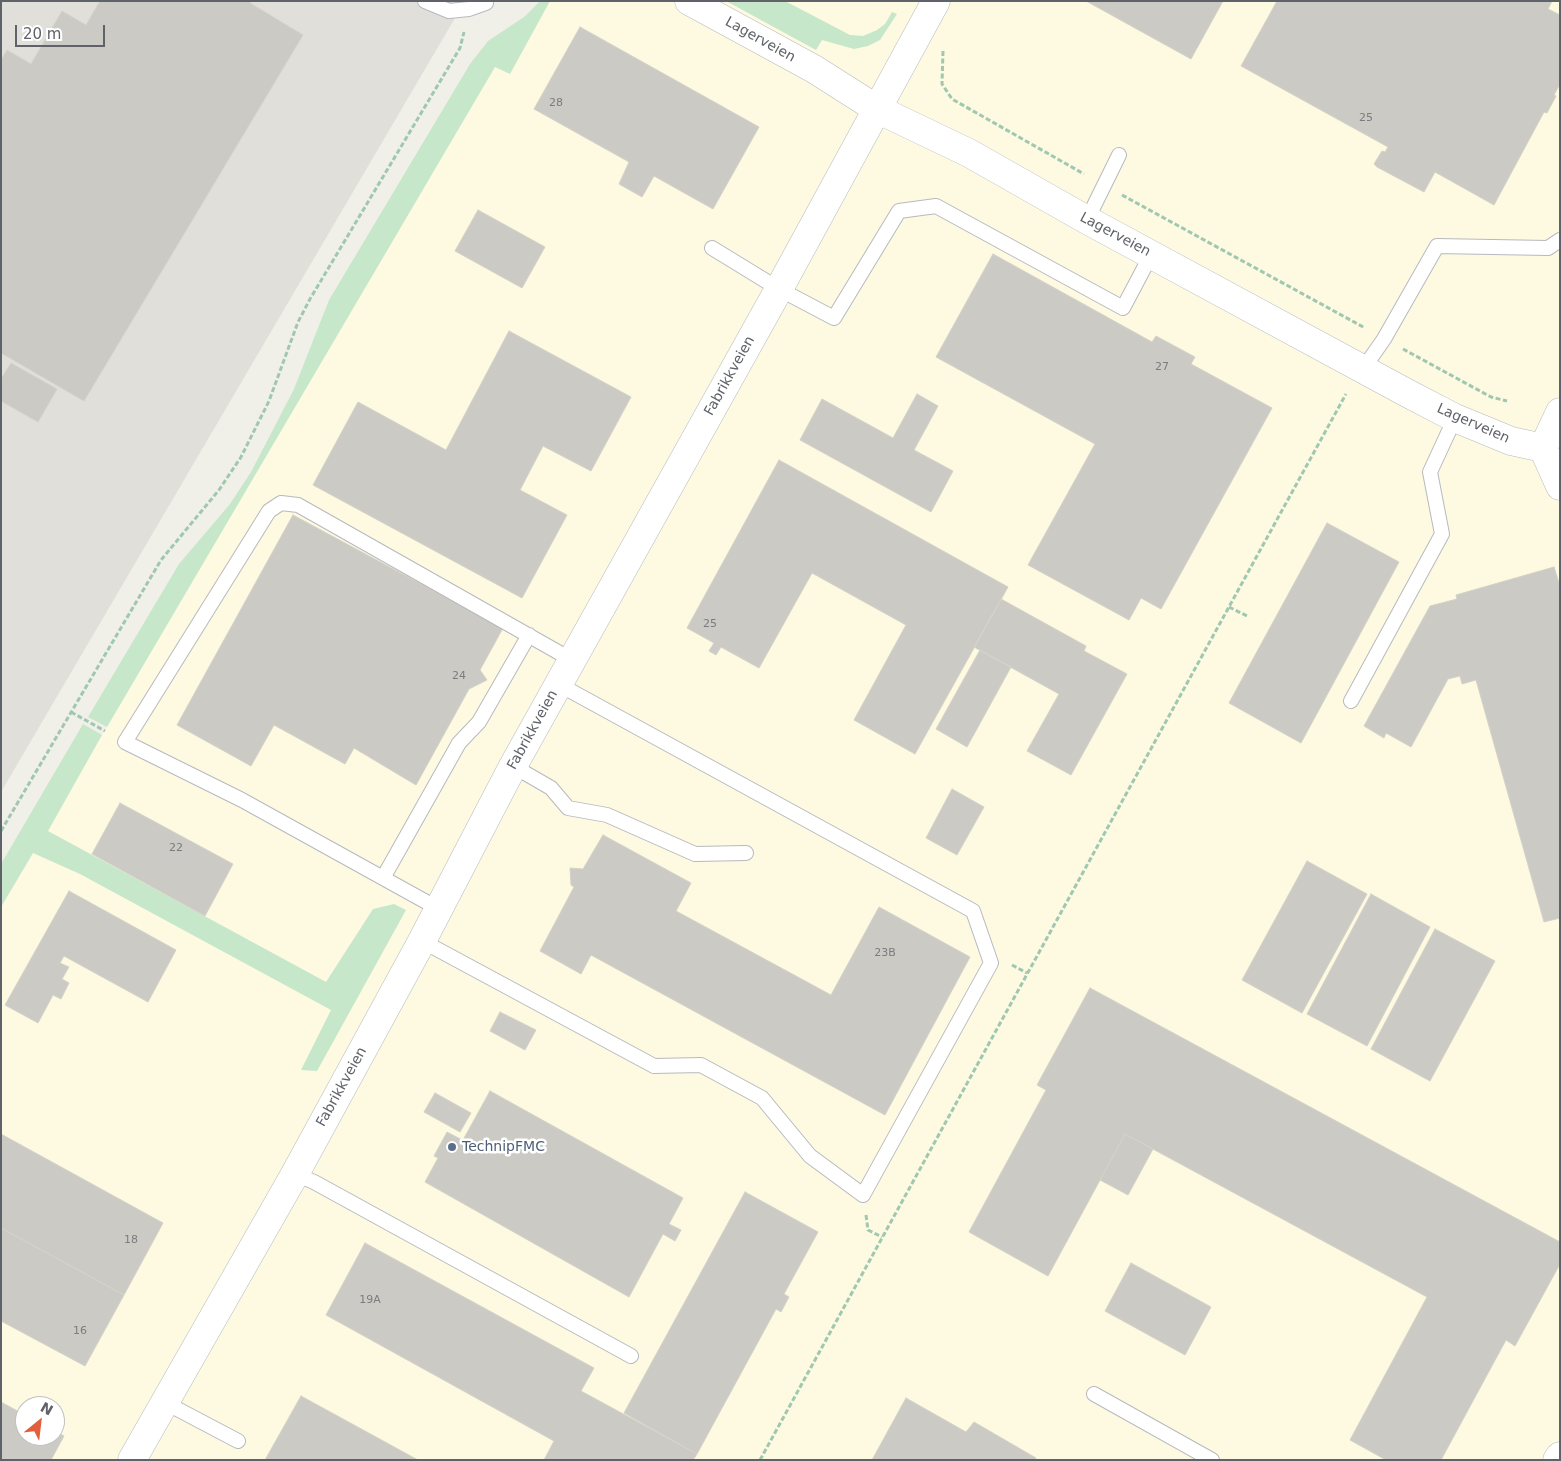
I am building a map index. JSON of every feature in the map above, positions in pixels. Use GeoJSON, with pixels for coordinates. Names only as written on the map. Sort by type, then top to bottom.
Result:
{"type":"FeatureCollection","features":[{"type":"Feature","properties":{"kind":"street","name":"Fabrikkveien"},"geometry":{"type":"LineString","coordinates":[[132,1460],[295,1174],[422,941],[558,684],[779,289],[936,1]]}},
{"type":"Feature","properties":{"kind":"street","name":"Lagerveien"},"geometry":{"type":"LineString","coordinates":[[692,2],[814,69],[877,109],[969,153],[1150,255],[1455,418],[1511,442],[1551,452]]}},
{"type":"Feature","properties":{"kind":"street"},"geometry":{"type":"LineString","coordinates":[[1560,412],[1551,452],[1560,486]]}},
{"type":"Feature","properties":{"kind":"street"},"geometry":{"type":"LineString","coordinates":[[1558,1460],[1560,1456]]}},
{"type":"Feature","properties":{"kind":"lane"},"geometry":{"type":"LineString","coordinates":[[425,1],[449,11],[470,9],[489,2]]}},
{"type":"Feature","properties":{"kind":"lane"},"geometry":{"type":"LineString","coordinates":[[1086,220],[1119,155]]}},
{"type":"Feature","properties":{"kind":"lane"},"geometry":{"type":"LineString","coordinates":[[712,248],[779,289],[834,318],[899,211],[936,206],[1123,308],[1150,255]]}},
{"type":"Feature","properties":{"kind":"lane"},"geometry":{"type":"LineString","coordinates":[[1363,369],[1384,339],[1437,246],[1548,248],[1560,240]]}},
{"type":"Feature","properties":{"kind":"lane"},"geometry":{"type":"LineString","coordinates":[[1351,701],[1442,534],[1430,472],[1455,418]]}},
{"type":"Feature","properties":{"kind":"lane"},"geometry":{"type":"LineString","coordinates":[[439,909],[242,800],[125,742],[269,511],[281,503],[298,505],[572,660]]}},
{"type":"Feature","properties":{"kind":"lane"},"geometry":{"type":"LineString","coordinates":[[383,878],[459,743],[479,722],[529,635]]}},
{"type":"Feature","properties":{"kind":"lane"},"geometry":{"type":"LineString","coordinates":[[422,941],[654,1066],[701,1065],[762,1098],[810,1156],[863,1195],[991,963],[973,911],[558,684]]}},
{"type":"Feature","properties":{"kind":"lane"},"geometry":{"type":"LineString","coordinates":[[514,766],[551,788],[568,808],[606,815],[695,854],[746,853]]}},
{"type":"Feature","properties":{"kind":"lane"},"geometry":{"type":"LineString","coordinates":[[295,1174],[322,1186],[631,1356]]}},
{"type":"Feature","properties":{"kind":"lane"},"geometry":{"type":"LineString","coordinates":[[1094,1394],[1212,1460]]}},
{"type":"Feature","properties":{"kind":"lane"},"geometry":{"type":"LineString","coordinates":[[164,1402],[238,1441]]}},
{"type":"Feature","properties":{"kind":"path"},"geometry":{"type":"LineString","coordinates":[[1,831],[161,560],[219,490],[240,457],[269,401],[304,309],[460,48],[464,28]]}},
{"type":"Feature","properties":{"kind":"path"},"geometry":{"type":"LineString","coordinates":[[940,44],[944,56],[942,84],[952,99],[1104,186],[1384,339],[1491,397],[1507,401]]}},
{"type":"Feature","properties":{"kind":"path"},"geometry":{"type":"LineString","coordinates":[[760,1460],[1351,386],[1363,369]]}},
{"type":"Feature","properties":{"kind":"path"},"geometry":{"type":"LineString","coordinates":[[1230,607],[1247,616]]}},
{"type":"Feature","properties":{"kind":"path"},"geometry":{"type":"LineString","coordinates":[[71,712],[125,742]]}},
{"type":"Feature","properties":{"kind":"shaded area"},"geometry":{"type":"Polygon","coordinates":[[[1,1],[465,1],[1,792],[1,1]]]}},
{"type":"Feature","properties":{"kind":"shaded area"},"geometry":{"type":"Polygon","coordinates":[[[540,1],[1560,1],[1560,1460],[1,1460],[1,907],[524,17],[540,1]]]}},
{"type":"Feature","properties":{"kind":"green space"},"geometry":{"type":"Polygon","coordinates":[[[540,1],[550,1],[510,74],[495,67],[107,727],[88,717],[179,564],[230,504],[251,472],[294,389],[329,300],[470,64],[488,41],[524,17],[540,1]]]}},
{"type":"Feature","properties":{"kind":"green space"},"geometry":{"type":"Polygon","coordinates":[[[726,1],[785,1],[850,35],[863,36],[885,24],[892,12],[897,14],[880,40],[868,46],[854,49],[822,40],[816,50],[726,1]]]}},
{"type":"Feature","properties":{"kind":"green space"},"geometry":{"type":"Polygon","coordinates":[[[83,724],[102,735],[48,831],[326,982],[373,909],[394,904],[406,910],[317,1071],[301,1070],[331,1010],[80,874],[33,853],[1,907],[1,864],[83,724]]]}},
{"type":"Feature","properties":{"kind":"building"},"geometry":{"type":"Polygon","coordinates":[[[100,1],[251,1],[250,3],[303,35],[84,401],[1,353],[1,60],[7,50],[31,64],[62,11],[86,25],[100,1]]]}},
{"type":"Feature","properties":{"kind":"building"},"geometry":{"type":"Polygon","coordinates":[[[1086,1],[1223,1],[1191,59],[1086,1]]]}},
{"type":"Feature","properties":{"kind":"building"},"geometry":{"type":"Polygon","coordinates":[[[1277,1],[1552,1],[1548,9],[1560,15],[1560,84],[1547,113],[1544,112],[1494,205],[1435,172],[1424,192],[1377,167],[1374,164],[1382,151],[1385,152],[1388,147],[1241,66],[1277,1]]]}},
{"type":"Feature","properties":{"kind":"building"},"geometry":{"type":"Polygon","coordinates":[[[580,27],[759,127],[713,209],[654,176],[642,197],[619,184],[629,162],[534,109],[580,27]]]}},
{"type":"Feature","properties":{"kind":"building"},"geometry":{"type":"Polygon","coordinates":[[[478,210],[545,247],[522,288],[455,251],[478,210]]]}},
{"type":"Feature","properties":{"kind":"building"},"geometry":{"type":"Polygon","coordinates":[[[993,254],[1152,342],[1156,336],[1195,357],[1191,364],[1272,408],[1161,609],[1141,598],[1129,620],[1028,565],[1095,444],[936,357],[993,254]]]}},
{"type":"Feature","properties":{"kind":"building"},"geometry":{"type":"Polygon","coordinates":[[[509,331],[631,397],[591,471],[543,446],[520,490],[567,515],[522,598],[313,485],[358,402],[446,450],[509,331]]]}},
{"type":"Feature","properties":{"kind":"building"},"geometry":{"type":"Polygon","coordinates":[[[11,363],[57,389],[38,422],[1,401],[1,379],[11,363]]]}},
{"type":"Feature","properties":{"kind":"building"},"geometry":{"type":"Polygon","coordinates":[[[917,394],[938,406],[914,450],[953,471],[931,512],[800,440],[822,399],[893,438],[917,394]]]}},
{"type":"Feature","properties":{"kind":"building"},"geometry":{"type":"Polygon","coordinates":[[[779,460],[1008,587],[915,754],[854,720],[906,625],[812,573],[759,668],[721,647],[716,655],[709,651],[714,643],[687,628],[779,460]]]}},
{"type":"Feature","properties":{"kind":"building"},"geometry":{"type":"Polygon","coordinates":[[[293,515],[503,628],[480,670],[487,680],[469,689],[416,785],[354,748],[345,764],[274,725],[251,766],[177,725],[293,515]]]}},
{"type":"Feature","properties":{"kind":"building"},"geometry":{"type":"Polygon","coordinates":[[[1327,523],[1399,562],[1301,743],[1229,703],[1327,523]]]}},
{"type":"Feature","properties":{"kind":"building"},"geometry":{"type":"Polygon","coordinates":[[[1554,567],[1560,586],[1560,918],[1544,922],[1476,680],[1462,684],[1460,676],[1448,679],[1411,747],[1386,733],[1384,738],[1364,726],[1430,606],[1457,599],[1456,595],[1554,567]]]}},
{"type":"Feature","properties":{"kind":"building"},"geometry":{"type":"Polygon","coordinates":[[[1001,599],[1086,646],[1084,651],[1127,674],[1071,775],[1027,751],[1059,694],[974,647],[1001,599]]]}},
{"type":"Feature","properties":{"kind":"building"},"geometry":{"type":"Polygon","coordinates":[[[980,650],[1011,667],[967,747],[936,729],[980,650]]]}},
{"type":"Feature","properties":{"kind":"building"},"geometry":{"type":"Polygon","coordinates":[[[952,789],[984,807],[957,855],[926,838],[952,789]]]}},
{"type":"Feature","properties":{"kind":"building"},"geometry":{"type":"Polygon","coordinates":[[[120,803],[233,864],[205,916],[92,854],[120,803]]]}},
{"type":"Feature","properties":{"kind":"building"},"geometry":{"type":"Polygon","coordinates":[[[603,835],[691,883],[676,911],[831,995],[879,907],[970,957],[885,1115],[591,955],[581,974],[540,951],[574,887],[571,885],[570,868],[583,869],[603,835]]]}},
{"type":"Feature","properties":{"kind":"building"},"geometry":{"type":"Polygon","coordinates":[[[1307,861],[1367,894],[1302,1013],[1242,980],[1307,861]]]}},
{"type":"Feature","properties":{"kind":"building"},"geometry":{"type":"Polygon","coordinates":[[[69,891],[176,950],[148,1002],[64,956],[60,963],[69,967],[62,979],[69,983],[61,999],[53,995],[38,1023],[5,1005],[69,891]]]}},
{"type":"Feature","properties":{"kind":"building"},"geometry":{"type":"Polygon","coordinates":[[[1371,894],[1430,927],[1367,1046],[1307,1014],[1371,894]]]}},
{"type":"Feature","properties":{"kind":"building"},"geometry":{"type":"Polygon","coordinates":[[[1435,929],[1495,961],[1430,1081],[1371,1049],[1435,929]]]}},
{"type":"Feature","properties":{"kind":"building"},"geometry":{"type":"Polygon","coordinates":[[[1090,988],[1560,1242],[1560,1264],[1515,1346],[1506,1340],[1441,1460],[1386,1460],[1350,1440],[1427,1297],[1125,1134],[1048,1276],[969,1232],[1046,1090],[1037,1085],[1090,988]]]}},
{"type":"Feature","properties":{"kind":"building"},"geometry":{"type":"Polygon","coordinates":[[[500,1012],[536,1030],[525,1050],[490,1031],[500,1012]]]}},
{"type":"Feature","properties":{"kind":"building"},"geometry":{"type":"Polygon","coordinates":[[[490,1091],[683,1198],[669,1224],[681,1230],[675,1241],[663,1234],[629,1297],[425,1182],[438,1158],[434,1156],[447,1132],[470,1144],[463,1140],[490,1091]]]}},
{"type":"Feature","properties":{"kind":"building"},"geometry":{"type":"Polygon","coordinates":[[[435,1093],[471,1113],[460,1132],[424,1112],[435,1093]]]}},
{"type":"Feature","properties":{"kind":"building"},"geometry":{"type":"Polygon","coordinates":[[[1,1134],[163,1223],[124,1295],[1,1228],[1,1134]]]}},
{"type":"Feature","properties":{"kind":"building"},"geometry":{"type":"Polygon","coordinates":[[[1125,1134],[1153,1149],[1128,1195],[1100,1180],[1125,1134]]]}},
{"type":"Feature","properties":{"kind":"building"},"geometry":{"type":"Polygon","coordinates":[[[745,1192],[818,1232],[784,1294],[789,1297],[781,1312],[776,1309],[697,1454],[624,1413],[745,1192]]]}},
{"type":"Feature","properties":{"kind":"building"},"geometry":{"type":"Polygon","coordinates":[[[1,1228],[124,1295],[85,1366],[1,1321],[1,1228]]]}},
{"type":"Feature","properties":{"kind":"building"},"geometry":{"type":"Polygon","coordinates":[[[365,1243],[594,1368],[581,1391],[697,1454],[693,1460],[544,1460],[554,1441],[326,1315],[365,1243]]]}},
{"type":"Feature","properties":{"kind":"building"},"geometry":{"type":"Polygon","coordinates":[[[1131,1263],[1211,1307],[1185,1355],[1105,1311],[1131,1263]]]}},
{"type":"Feature","properties":{"kind":"building"},"geometry":{"type":"Polygon","coordinates":[[[301,1396],[418,1460],[265,1460],[301,1396]]]}},
{"type":"Feature","properties":{"kind":"building"},"geometry":{"type":"Polygon","coordinates":[[[906,1398],[966,1432],[974,1422],[1036,1458],[1035,1460],[872,1460],[906,1398]]]}},
{"type":"Feature","properties":{"kind":"building"},"geometry":{"type":"Polygon","coordinates":[[[1,1402],[15,1410],[15,1446],[59,1446],[51,1460],[1,1460],[1,1402]]]}},
{"type":"Feature","properties":{"kind":"place","name":"TechnipFMC"},"geometry":{"type":"Point","coordinates":[452,1147]}}]}
